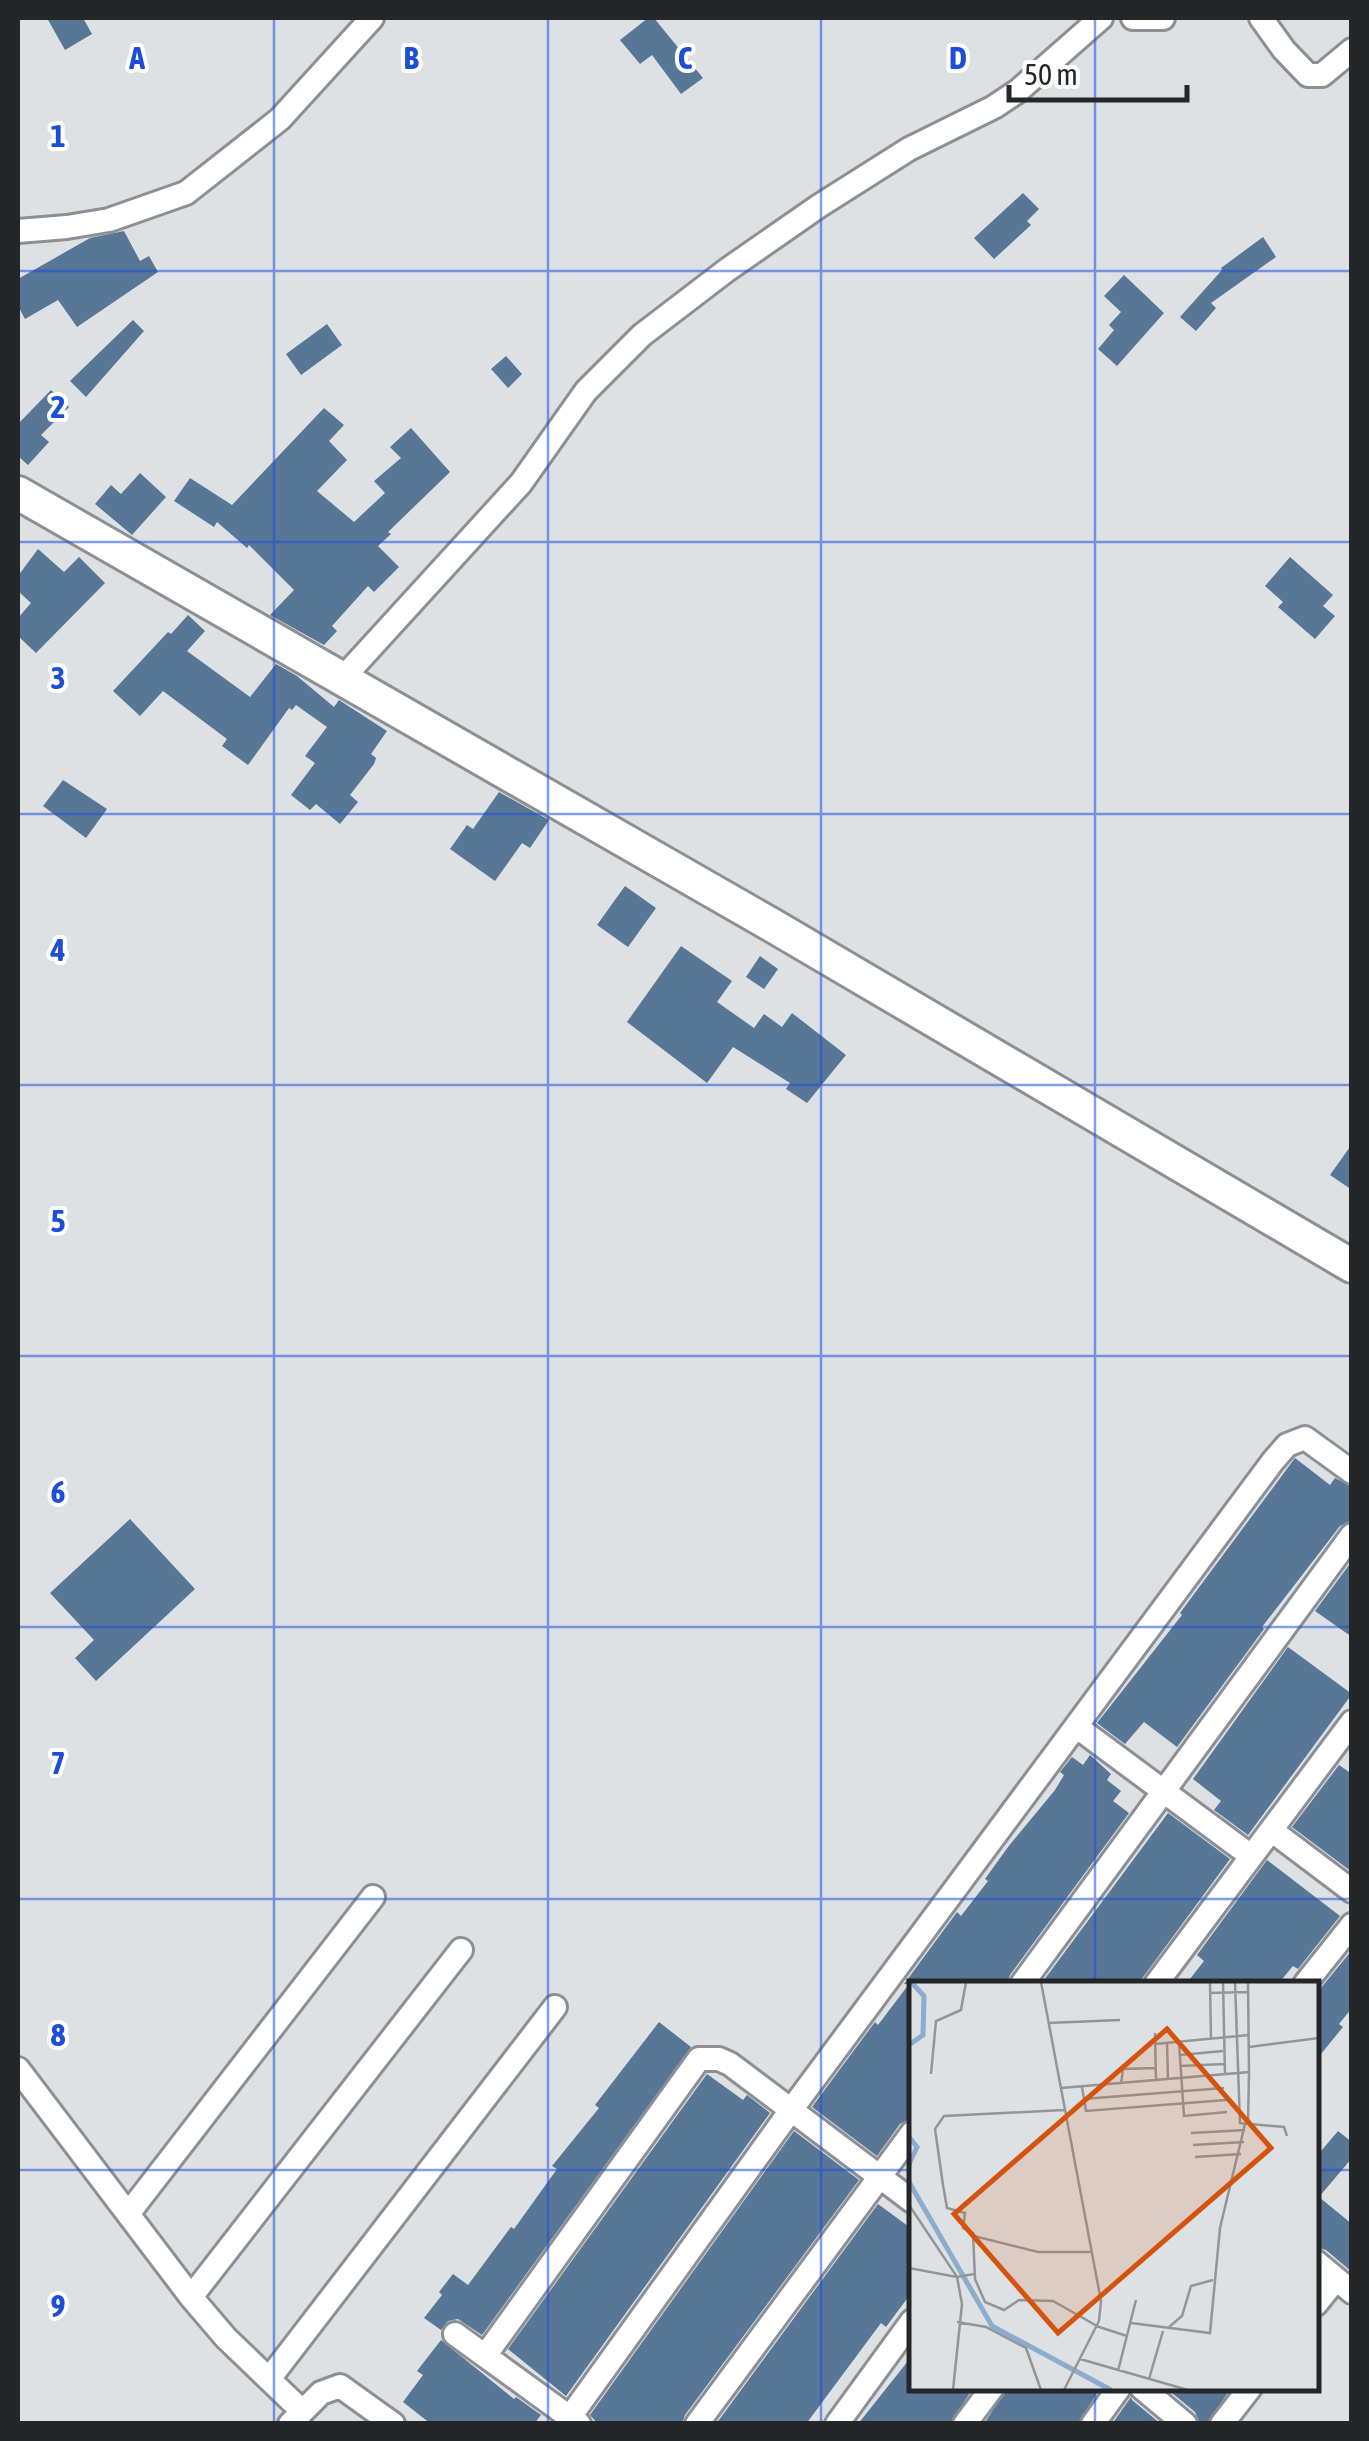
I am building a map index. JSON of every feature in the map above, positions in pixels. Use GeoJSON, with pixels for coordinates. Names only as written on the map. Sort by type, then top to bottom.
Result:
{"type":"FeatureCollection","features":[{"type":"Feature","properties":{"kind":"main road"},"geometry":{"type":"LineString","coordinates":[[18,493],[770,924],[1352,1266]]}},
{"type":"Feature","properties":{"kind":"street"},"geometry":{"type":"LineString","coordinates":[[18,230],[109,220],[186,193],[280,119],[372,18]]}},
{"type":"Feature","properties":{"kind":"street"},"geometry":{"type":"LineString","coordinates":[[342,680],[521,483],[586,391],[642,335],[819,206],[909,149],[1018,91],[1101,18]]}},
{"type":"Feature","properties":{"kind":"street"},"geometry":{"type":"LineString","coordinates":[[1133,18],[1163,18]]}},
{"type":"Feature","properties":{"kind":"street"},"geometry":{"type":"LineString","coordinates":[[1260,18],[1308,75],[1322,75],[1352,50]]}},
{"type":"Feature","properties":{"kind":"street"},"geometry":{"type":"LineString","coordinates":[[455,2334],[574,2420],[791,2110],[1287,1446],[1305,1438],[1352,1472]]}},
{"type":"Feature","properties":{"kind":"street"},"geometry":{"type":"LineString","coordinates":[[1024,1981],[1352,1536]]}},
{"type":"Feature","properties":{"kind":"street"},"geometry":{"type":"LineString","coordinates":[[1076,1727],[1251,1856]]}},
{"type":"Feature","properties":{"kind":"street"},"geometry":{"type":"LineString","coordinates":[[1158,1981],[1349,1731]]}},
{"type":"Feature","properties":{"kind":"street"},"geometry":{"type":"LineString","coordinates":[[1271,1830],[1352,1891]]}},
{"type":"Feature","properties":{"kind":"street"},"geometry":{"type":"LineString","coordinates":[[128,2214],[373,1897]]}},
{"type":"Feature","properties":{"kind":"street"},"geometry":{"type":"LineString","coordinates":[[1307,1981],[1352,1925]]}},
{"type":"Feature","properties":{"kind":"street"},"geometry":{"type":"LineString","coordinates":[[191,2298],[461,1950]]}},
{"type":"Feature","properties":{"kind":"street"},"geometry":{"type":"LineString","coordinates":[[268,2379],[554,2007]]}},
{"type":"Feature","properties":{"kind":"street"},"geometry":{"type":"LineString","coordinates":[[485,2356],[699,2059],[719,2059],[730,2064],[909,2199]]}},
{"type":"Feature","properties":{"kind":"street"},"geometry":{"type":"LineString","coordinates":[[18,2069],[191,2298],[268,2379],[296,2418],[321,2393],[340,2386],[393,2424]]}},
{"type":"Feature","properties":{"kind":"street"},"geometry":{"type":"LineString","coordinates":[[697,2424],[909,2136]]}},
{"type":"Feature","properties":{"kind":"street"},"geometry":{"type":"LineString","coordinates":[[1319,2265],[1344,2286],[1319,2302]]}},
{"type":"Feature","properties":{"kind":"street"},"geometry":{"type":"LineString","coordinates":[[837,2424],[909,2324]]}},
{"type":"Feature","properties":{"kind":"street"},"geometry":{"type":"LineString","coordinates":[[965,2424],[990,2391]]}},
{"type":"Feature","properties":{"kind":"street"},"geometry":{"type":"LineString","coordinates":[[1094,2424],[1117,2391]]}},
{"type":"Feature","properties":{"kind":"street"},"geometry":{"type":"LineString","coordinates":[[1146,2391],[1185,2424]]}},
{"type":"Feature","properties":{"kind":"street"},"geometry":{"type":"LineString","coordinates":[[1222,2424],[1248,2391]]}},
{"type":"Feature","properties":{"kind":"building"},"geometry":{"type":"Polygon","coordinates":[[[47,18],[83,18],[92,34],[65,50],[47,18]]]}},
{"type":"Feature","properties":{"kind":"building"},"geometry":{"type":"Polygon","coordinates":[[[648,18],[654,18],[703,78],[681,94],[652,55],[640,64],[620,40],[648,18]]]}},
{"type":"Feature","properties":{"kind":"building"},"geometry":{"type":"Polygon","coordinates":[[[1023,193],[1039,209],[1027,221],[1031,225],[994,259],[974,238],[1023,193]]]}},
{"type":"Feature","properties":{"kind":"building"},"geometry":{"type":"Polygon","coordinates":[[[124,231],[140,261],[149,256],[158,272],[77,327],[58,300],[25,319],[18,306],[18,279],[90,238],[124,231]]]}},
{"type":"Feature","properties":{"kind":"building"},"geometry":{"type":"Polygon","coordinates":[[[1263,237],[1276,257],[1211,303],[1216,308],[1196,331],[1180,317],[1221,268],[1263,237]]]}},
{"type":"Feature","properties":{"kind":"building"},"geometry":{"type":"Polygon","coordinates":[[[1124,275],[1164,313],[1117,366],[1098,349],[1114,330],[1109,325],[1121,312],[1104,296],[1124,275]]]}},
{"type":"Feature","properties":{"kind":"building"},"geometry":{"type":"Polygon","coordinates":[[[133,320],[144,331],[86,397],[70,381],[133,320]]]}},
{"type":"Feature","properties":{"kind":"building"},"geometry":{"type":"Polygon","coordinates":[[[327,324],[342,345],[301,375],[286,354],[327,324]]]}},
{"type":"Feature","properties":{"kind":"building"},"geometry":{"type":"Polygon","coordinates":[[[506,356],[522,374],[508,388],[491,369],[506,356]]]}},
{"type":"Feature","properties":{"kind":"building"},"geometry":{"type":"Polygon","coordinates":[[[51,390],[69,407],[41,435],[49,442],[28,465],[18,456],[18,424],[51,390]]]}},
{"type":"Feature","properties":{"kind":"building"},"geometry":{"type":"Polygon","coordinates":[[[324,408],[344,425],[329,441],[347,460],[317,491],[354,522],[385,493],[374,481],[401,458],[390,447],[411,428],[450,472],[388,532],[391,534],[378,546],[399,567],[374,592],[368,586],[332,626],[337,631],[324,645],[270,615],[294,590],[249,545],[247,548],[217,522],[214,527],[174,501],[190,478],[232,505],[324,408]]]}},
{"type":"Feature","properties":{"kind":"building"},"geometry":{"type":"Polygon","coordinates":[[[140,473],[166,497],[132,535],[95,504],[111,485],[121,494],[140,473]]]}},
{"type":"Feature","properties":{"kind":"building"},"geometry":{"type":"Polygon","coordinates":[[[38,549],[64,572],[79,557],[105,583],[36,653],[18,636],[18,618],[31,603],[18,591],[18,576],[38,549]]]}},
{"type":"Feature","properties":{"kind":"building"},"geometry":{"type":"Polygon","coordinates":[[[1290,557],[1333,595],[1323,606],[1335,616],[1315,639],[1278,607],[1283,602],[1265,586],[1290,557]]]}},
{"type":"Feature","properties":{"kind":"building"},"geometry":{"type":"Polygon","coordinates":[[[188,615],[205,631],[187,651],[250,697],[276,664],[334,707],[339,700],[387,731],[371,754],[376,758],[374,764],[350,795],[358,802],[340,824],[316,804],[310,810],[291,795],[315,763],[305,756],[327,727],[296,705],[292,710],[289,708],[248,765],[222,746],[227,739],[163,691],[140,716],[113,691],[188,615]]]}},
{"type":"Feature","properties":{"kind":"building"},"geometry":{"type":"Polygon","coordinates":[[[63,780],[107,809],[86,838],[43,806],[63,780]]]}},
{"type":"Feature","properties":{"kind":"building"},"geometry":{"type":"Polygon","coordinates":[[[499,792],[549,820],[530,848],[522,843],[495,881],[450,849],[467,825],[473,829],[499,792]]]}},
{"type":"Feature","properties":{"kind":"building"},"geometry":{"type":"Polygon","coordinates":[[[625,886],[656,908],[628,947],[597,925],[625,886]]]}},
{"type":"Feature","properties":{"kind":"building"},"geometry":{"type":"Polygon","coordinates":[[[681,946],[732,981],[717,1002],[754,1028],[764,1014],[782,1027],[792,1013],[846,1055],[807,1103],[786,1089],[790,1083],[733,1047],[707,1083],[627,1022],[681,946]]]}},
{"type":"Feature","properties":{"kind":"building"},"geometry":{"type":"Polygon","coordinates":[[[760,956],[778,969],[764,989],[746,977],[760,956]]]}},
{"type":"Feature","properties":{"kind":"building"},"geometry":{"type":"Polygon","coordinates":[[[1352,1144],[1352,1190],[1330,1175],[1352,1144]]]}},
{"type":"Feature","properties":{"kind":"building"},"geometry":{"type":"Polygon","coordinates":[[[1295,1458],[1330,1485],[1335,1478],[1352,1487],[1352,1520],[1340,1526],[1262,1627],[1177,1747],[1144,1722],[1125,1744],[1097,1723],[1182,1615],[1295,1458]]]}},
{"type":"Feature","properties":{"kind":"building"},"geometry":{"type":"Polygon","coordinates":[[[130,1519],[195,1589],[96,1681],[75,1658],[94,1640],[50,1593],[130,1519]]]}},
{"type":"Feature","properties":{"kind":"building"},"geometry":{"type":"Polygon","coordinates":[[[1352,1561],[1352,1637],[1315,1611],[1352,1561]]]}},
{"type":"Feature","properties":{"kind":"building"},"geometry":{"type":"Polygon","coordinates":[[[1288,1647],[1352,1694],[1248,1835],[1214,1810],[1221,1801],[1193,1779],[1288,1647]]]}},
{"type":"Feature","properties":{"kind":"building"},"geometry":{"type":"Polygon","coordinates":[[[1090,1755],[1111,1774],[1107,1780],[1121,1791],[1113,1801],[1129,1813],[1008,1981],[904,1984],[957,1912],[961,1916],[988,1881],[985,1879],[1008,1847],[1055,1790],[1064,1775],[1060,1772],[1072,1757],[1083,1765],[1090,1755]]]}},
{"type":"Feature","properties":{"kind":"building"},"geometry":{"type":"Polygon","coordinates":[[[1339,1765],[1352,1774],[1352,1872],[1292,1827],[1339,1765]]]}},
{"type":"Feature","properties":{"kind":"building"},"geometry":{"type":"Polygon","coordinates":[[[1168,1813],[1230,1859],[1140,1981],[1043,1981],[1168,1813]]]}},
{"type":"Feature","properties":{"kind":"building"},"geometry":{"type":"Polygon","coordinates":[[[1267,1860],[1340,1916],[1298,1969],[1293,1966],[1280,1981],[1188,1981],[1204,1961],[1197,1955],[1267,1860]]]}},
{"type":"Feature","properties":{"kind":"building"},"geometry":{"type":"Polygon","coordinates":[[[1352,1950],[1352,2008],[1339,2024],[1343,2027],[1319,2056],[1319,1990],[1352,1950]]]}},
{"type":"Feature","properties":{"kind":"building"},"geometry":{"type":"Polygon","coordinates":[[[909,1984],[909,2120],[900,2124],[877,2156],[812,2107],[875,2022],[878,2025],[909,1984]]]}},
{"type":"Feature","properties":{"kind":"building"},"geometry":{"type":"Polygon","coordinates":[[[659,2022],[691,2047],[482,2335],[458,2319],[448,2321],[441,2330],[424,2318],[453,2274],[468,2285],[511,2227],[514,2229],[557,2169],[552,2166],[599,2108],[595,2105],[659,2022]]]}},
{"type":"Feature","properties":{"kind":"building"},"geometry":{"type":"Polygon","coordinates":[[[707,2074],[743,2100],[747,2095],[770,2113],[566,2396],[508,2349],[707,2074]]]}},
{"type":"Feature","properties":{"kind":"building"},"geometry":{"type":"Polygon","coordinates":[[[794,2131],[859,2180],[682,2424],[598,2424],[590,2415],[794,2131]]]}},
{"type":"Feature","properties":{"kind":"building"},"geometry":{"type":"Polygon","coordinates":[[[1338,2131],[1352,2142],[1352,2158],[1319,2197],[1319,2153],[1338,2131]]]}},
{"type":"Feature","properties":{"kind":"building"},"geometry":{"type":"Polygon","coordinates":[[[1319,2197],[1352,2224],[1352,2272],[1319,2248],[1319,2197]]]}},
{"type":"Feature","properties":{"kind":"building"},"geometry":{"type":"Polygon","coordinates":[[[878,2204],[909,2227],[909,2296],[886,2327],[881,2323],[806,2424],[716,2424],[878,2204]]]}},
{"type":"Feature","properties":{"kind":"building"},"geometry":{"type":"Polygon","coordinates":[[[441,2340],[514,2399],[541,2415],[534,2424],[431,2424],[403,2402],[423,2375],[417,2371],[441,2340]]]}},
{"type":"Feature","properties":{"kind":"building"},"geometry":{"type":"Polygon","coordinates":[[[909,2360],[909,2391],[971,2391],[950,2424],[858,2424],[909,2360]]]}},
{"type":"Feature","properties":{"kind":"building"},"geometry":{"type":"Polygon","coordinates":[[[1005,2391],[1098,2391],[1078,2424],[984,2424],[1005,2391]]]}},
{"type":"Feature","properties":{"kind":"building"},"geometry":{"type":"Polygon","coordinates":[[[1170,2391],[1229,2391],[1207,2424],[1200,2424],[1195,2412],[1170,2391]]]}},
{"type":"Feature","properties":{"kind":"building"},"geometry":{"type":"Polygon","coordinates":[[[1131,2397],[1132,2400],[1161,2424],[1112,2424],[1131,2397]]]}}]}
